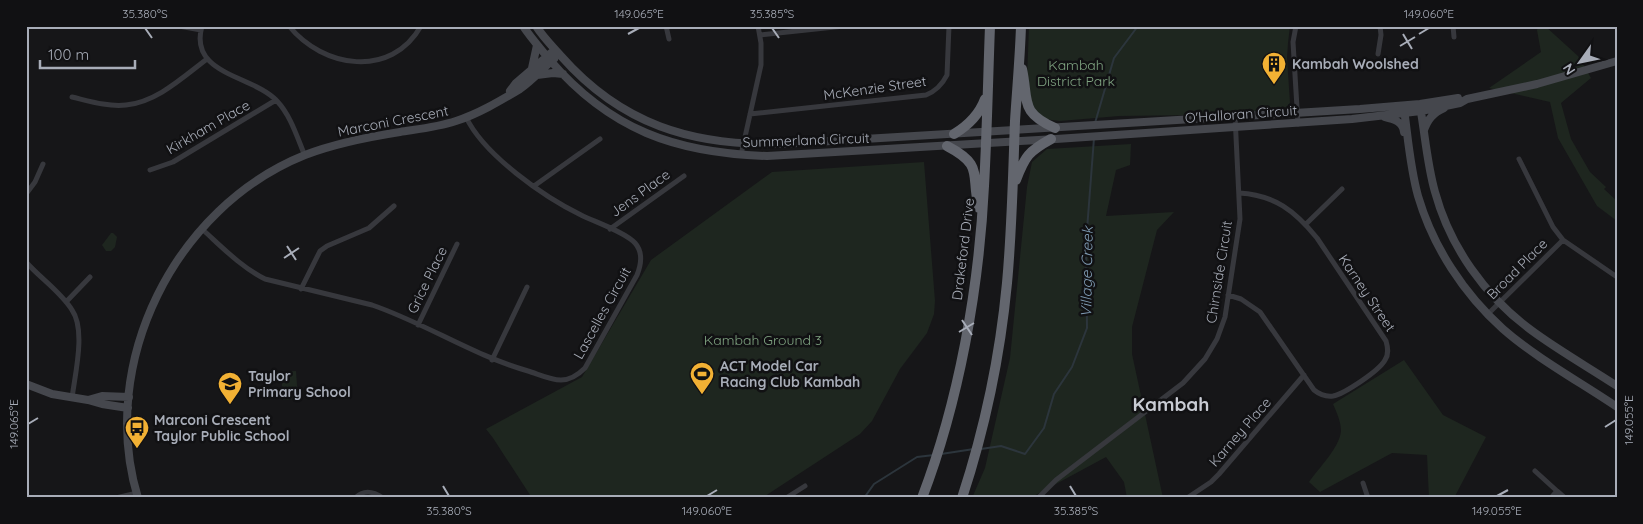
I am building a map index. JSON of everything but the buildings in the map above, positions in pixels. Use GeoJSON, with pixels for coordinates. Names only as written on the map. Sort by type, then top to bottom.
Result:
{"type":"FeatureCollection","features":[{"type":"Feature","properties":{"kind":"highway","name":"Drakeford Drive"},"geometry":{"type":"LineString","coordinates":[[922,498],[942,441],[954,394],[976,273],[982,217],[990,26]]}},
{"type":"Feature","properties":{"kind":"highway"},"geometry":{"type":"LineString","coordinates":[[962,498],[983,428],[998,358],[1004,311],[1011,236],[1021,26]]}},
{"type":"Feature","properties":{"kind":"highway"},"geometry":{"type":"LineString","coordinates":[[1020,58],[1025,97],[1029,107],[1037,118],[1055,128]]}},
{"type":"Feature","properties":{"kind":"highway"},"geometry":{"type":"LineString","coordinates":[[954,134],[972,121],[982,107],[988,93]]}},
{"type":"Feature","properties":{"kind":"highway"},"geometry":{"type":"LineString","coordinates":[[1013,187],[1022,164],[1028,155],[1034,149],[1052,139]]}},
{"type":"Feature","properties":{"kind":"highway"},"geometry":{"type":"LineString","coordinates":[[947,146],[966,157],[973,168],[976,178],[976,195],[982,217]]}},
{"type":"Feature","properties":{"kind":"street"},"geometry":{"type":"LineString","coordinates":[[179,26],[202,28],[201,46],[208,59],[219,70],[257,86],[276,100],[284,110],[305,156]]}},
{"type":"Feature","properties":{"kind":"street"},"geometry":{"type":"LineString","coordinates":[[289,26],[302,40],[314,49],[335,58],[359,62],[376,61],[393,55],[408,44],[421,26]]}},
{"type":"Feature","properties":{"kind":"street","name":"Summerland Circuit"},"geometry":{"type":"LineString","coordinates":[[523,26],[562,74],[580,92],[599,106],[619,120],[641,131],[691,148],[741,155],[781,156],[1015,142]]}},
{"type":"Feature","properties":{"kind":"street","name":"Summerland Circuit"},"geometry":{"type":"LineString","coordinates":[[536,26],[572,69],[595,90],[616,105],[639,117],[663,128],[689,136],[744,144],[781,144],[1015,130]]}},
{"type":"Feature","properties":{"kind":"street"},"geometry":{"type":"LineString","coordinates":[[666,26],[669,39]]}},
{"type":"Feature","properties":{"kind":"street"},"geometry":{"type":"LineString","coordinates":[[741,155],[761,66],[758,26]]}},
{"type":"Feature","properties":{"kind":"street"},"geometry":{"type":"LineString","coordinates":[[760,35],[844,26]]}},
{"type":"Feature","properties":{"kind":"street","name":"McKenzie Street"},"geometry":{"type":"LineString","coordinates":[[750,114],[926,95],[934,92],[943,83],[947,75],[949,26]]}},
{"type":"Feature","properties":{"kind":"street"},"geometry":{"type":"LineString","coordinates":[[1296,26],[1293,42],[1298,124]]}},
{"type":"Feature","properties":{"kind":"street"},"geometry":{"type":"LineString","coordinates":[[1378,54],[1381,35],[1380,26]]}},
{"type":"Feature","properties":{"kind":"street"},"geometry":{"type":"LineString","coordinates":[[1453,26],[1454,37]]}},
{"type":"Feature","properties":{"kind":"street"},"geometry":{"type":"LineString","coordinates":[[537,45],[533,73],[562,74]]}},
{"type":"Feature","properties":{"kind":"street","name":"Marconi Crescent"},"geometry":{"type":"LineString","coordinates":[[138,495],[129,446],[128,408],[135,360],[154,301],[174,265],[202,229],[246,189],[283,166],[338,144],[360,138],[439,126],[466,117],[494,104],[520,88],[533,73],[557,52]]}},
{"type":"Feature","properties":{"kind":"street"},"geometry":{"type":"LineString","coordinates":[[72,98],[113,105],[138,103],[163,92],[208,59]]}},
{"type":"Feature","properties":{"kind":"street","name":"O'Halloran Circuit"},"geometry":{"type":"LineString","coordinates":[[1015,130],[1297,112],[1404,109],[1461,98],[1464,101],[1555,79],[1617,61]]}},
{"type":"Feature","properties":{"kind":"street","name":"Kirkham Place"},"geometry":{"type":"LineString","coordinates":[[150,170],[173,162],[276,100]]}},
{"type":"Feature","properties":{"kind":"street"},"geometry":{"type":"LineString","coordinates":[[1424,130],[1434,114],[1464,101]]}},
{"type":"Feature","properties":{"kind":"street"},"geometry":{"type":"LineString","coordinates":[[1421,107],[1429,169],[1434,190],[1445,221],[1460,251],[1483,284],[1500,302],[1531,329],[1617,386]]}},
{"type":"Feature","properties":{"kind":"street"},"geometry":{"type":"LineString","coordinates":[[1404,109],[1418,195],[1430,228],[1460,281],[1488,314],[1522,344],[1617,407]]}},
{"type":"Feature","properties":{"kind":"street","name":"O'Halloran Circuit"},"geometry":{"type":"LineString","coordinates":[[1015,142],[1298,124],[1378,116],[1404,109]]}},
{"type":"Feature","properties":{"kind":"street","name":"Chirnside Circuit"},"geometry":{"type":"LineString","coordinates":[[1038,498],[1056,480],[1195,372],[1217,339],[1225,317],[1240,219],[1235,116]]}},
{"type":"Feature","properties":{"kind":"street"},"geometry":{"type":"LineString","coordinates":[[1378,116],[1391,118],[1402,125],[1409,147]]}},
{"type":"Feature","properties":{"kind":"street","name":"Lascelles Circuit"},"geometry":{"type":"LineString","coordinates":[[202,229],[252,272],[265,279],[387,310],[492,360],[561,380],[576,376],[585,368],[637,275],[640,266],[640,253],[634,242],[628,237],[573,211],[534,186],[504,163],[474,132],[466,117]]}},
{"type":"Feature","properties":{"kind":"street"},"geometry":{"type":"LineString","coordinates":[[534,186],[600,139]]}},
{"type":"Feature","properties":{"kind":"street","name":"Broad Place"},"geometry":{"type":"LineString","coordinates":[[1519,159],[1554,228],[1563,240],[1617,277]]}},
{"type":"Feature","properties":{"kind":"street"},"geometry":{"type":"LineString","coordinates":[[26,194],[35,182],[43,164]]}},
{"type":"Feature","properties":{"kind":"street","name":"Jens Place"},"geometry":{"type":"LineString","coordinates":[[610,229],[684,176]]}},
{"type":"Feature","properties":{"kind":"street"},"geometry":{"type":"LineString","coordinates":[[1306,224],[1342,189]]}},
{"type":"Feature","properties":{"kind":"street"},"geometry":{"type":"LineString","coordinates":[[1418,195],[1434,190]]}},
{"type":"Feature","properties":{"kind":"street","name":"Karney Street"},"geometry":{"type":"LineString","coordinates":[[1228,295],[1241,299],[1260,312],[1317,392],[1327,396],[1335,396],[1342,393],[1379,368],[1386,359],[1388,351],[1386,341],[1306,224],[1277,202],[1259,196],[1239,193]]}},
{"type":"Feature","properties":{"kind":"street"},"geometry":{"type":"LineString","coordinates":[[301,289],[320,251],[368,228],[394,206]]}},
{"type":"Feature","properties":{"kind":"street","name":"Broad Place"},"geometry":{"type":"LineString","coordinates":[[1488,314],[1563,240]]}},
{"type":"Feature","properties":{"kind":"street","name":"Grice Place"},"geometry":{"type":"LineString","coordinates":[[418,325],[457,244]]}},
{"type":"Feature","properties":{"kind":"street"},"geometry":{"type":"LineString","coordinates":[[26,262],[66,302],[73,310],[77,319],[79,329],[72,398]]}},
{"type":"Feature","properties":{"kind":"street"},"geometry":{"type":"LineString","coordinates":[[66,302],[90,278]]}},
{"type":"Feature","properties":{"kind":"street"},"geometry":{"type":"LineString","coordinates":[[492,360],[527,287]]}},
{"type":"Feature","properties":{"kind":"street","name":"Karney Place"},"geometry":{"type":"LineString","coordinates":[[1187,498],[1211,482],[1219,474],[1304,375]]}},
{"type":"Feature","properties":{"kind":"street"},"geometry":{"type":"LineString","coordinates":[[26,384],[52,394],[128,408]]}},
{"type":"Feature","properties":{"kind":"street"},"geometry":{"type":"LineString","coordinates":[[88,400],[102,396],[129,397]]}},
{"type":"Feature","properties":{"kind":"street"},"geometry":{"type":"LineString","coordinates":[[1535,471],[1565,498]]}},
{"type":"Feature","properties":{"kind":"street"},"geometry":{"type":"LineString","coordinates":[[1363,482],[1368,498]]}},
{"type":"Feature","properties":{"kind":"street"},"geometry":{"type":"LineString","coordinates":[[786,498],[805,486]]}},
{"type":"Feature","properties":{"kind":"street"},"geometry":{"type":"LineString","coordinates":[[355,498],[371,491],[383,498]]}},
{"type":"Feature","properties":{"kind":"street"},"geometry":{"type":"LineString","coordinates":[[1550,498],[1557,491]]}},
{"type":"Feature","properties":{"kind":"street"},"geometry":{"type":"LineString","coordinates":[[116,498],[138,495]]}},
{"type":"Feature","properties":{"kind":"green space","name":"Kambah District Park"},"geometry":{"type":"Polygon","coordinates":[[[1029,26],[1290,26],[1287,58],[1290,103],[1285,109],[1278,110],[1196,115],[1119,116],[1060,121],[1044,119],[1031,106],[1027,79],[1029,26]]]}},
{"type":"Feature","properties":{"kind":"green space"},"geometry":{"type":"Polygon","coordinates":[[[1539,26],[1545,26],[1578,56],[1591,78],[1561,103],[1571,139],[1590,172],[1617,201],[1617,221],[1597,206],[1558,138],[1550,102],[1489,88],[1541,52],[1537,30],[1539,26]]]}},
{"type":"Feature","properties":{"kind":"green space"},"geometry":{"type":"Polygon","coordinates":[[[1131,144],[1130,165],[1116,170],[1106,216],[1174,212],[1157,230],[1132,327],[1132,354],[1163,498],[1127,498],[1124,482],[1106,457],[1030,498],[972,498],[985,468],[1010,358],[1027,187],[1032,162],[1047,149],[1131,144]]]}},
{"type":"Feature","properties":{"kind":"green space","name":"Kambah Ground 3"},"geometry":{"type":"Polygon","coordinates":[[[924,162],[935,301],[934,314],[927,333],[900,369],[872,421],[860,434],[762,498],[532,498],[486,429],[582,377],[651,260],[772,172],[924,162]]]}},
{"type":"Feature","properties":{"kind":"green space"},"geometry":{"type":"Polygon","coordinates":[[[111,233],[117,237],[115,247],[111,251],[106,251],[102,245],[111,233]]]}},
{"type":"Feature","properties":{"kind":"green space"},"geometry":{"type":"Polygon","coordinates":[[[1404,360],[1443,415],[1486,437],[1454,498],[1429,498],[1427,455],[1392,453],[1320,492],[1309,482],[1333,451],[1340,437],[1340,424],[1333,404],[1404,360]]]}},
{"type":"Feature","properties":{"kind":"green space"},"geometry":{"type":"Polygon","coordinates":[[[296,371],[298,399],[283,400],[281,372],[296,371]]]}},
{"type":"Feature","properties":{"kind":"waterway","name":"Village Creek"},"geometry":{"type":"LineString","coordinates":[[1095,123],[1114,58],[1138,26]]}},
{"type":"Feature","properties":{"kind":"waterway","name":"Village Creek"},"geometry":{"type":"LineString","coordinates":[[981,449],[1001,446],[1025,454],[1044,428],[1054,394],[1072,367],[1087,328],[1086,243],[1094,138]]}},
{"type":"Feature","properties":{"kind":"waterway","name":"Village Creek"},"geometry":{"type":"LineString","coordinates":[[941,454],[974,449]]}},
{"type":"Feature","properties":{"kind":"waterway","name":"Village Creek"},"geometry":{"type":"LineString","coordinates":[[864,498],[874,484],[917,457],[934,455]]}},
{"type":"Feature","properties":{"kind":"place","name":"Kambah Woolshed"},"geometry":{"type":"Point","coordinates":[1274,85]}},
{"type":"Feature","properties":{"kind":"place","name":"ACT Model Car Racing Club Kambah"},"geometry":{"type":"Point","coordinates":[702,395]}},
{"type":"Feature","properties":{"kind":"place","name":"Taylor Primary School"},"geometry":{"type":"Point","coordinates":[230,405]}},
{"type":"Feature","properties":{"kind":"place","name":"Marconi Crescent Taylor Public School"},"geometry":{"type":"Point","coordinates":[137,449]}},
{"type":"Feature","properties":{"kind":"district","name":"Kambah"},"geometry":{"type":"Point","coordinates":[1171,404]}}]}
